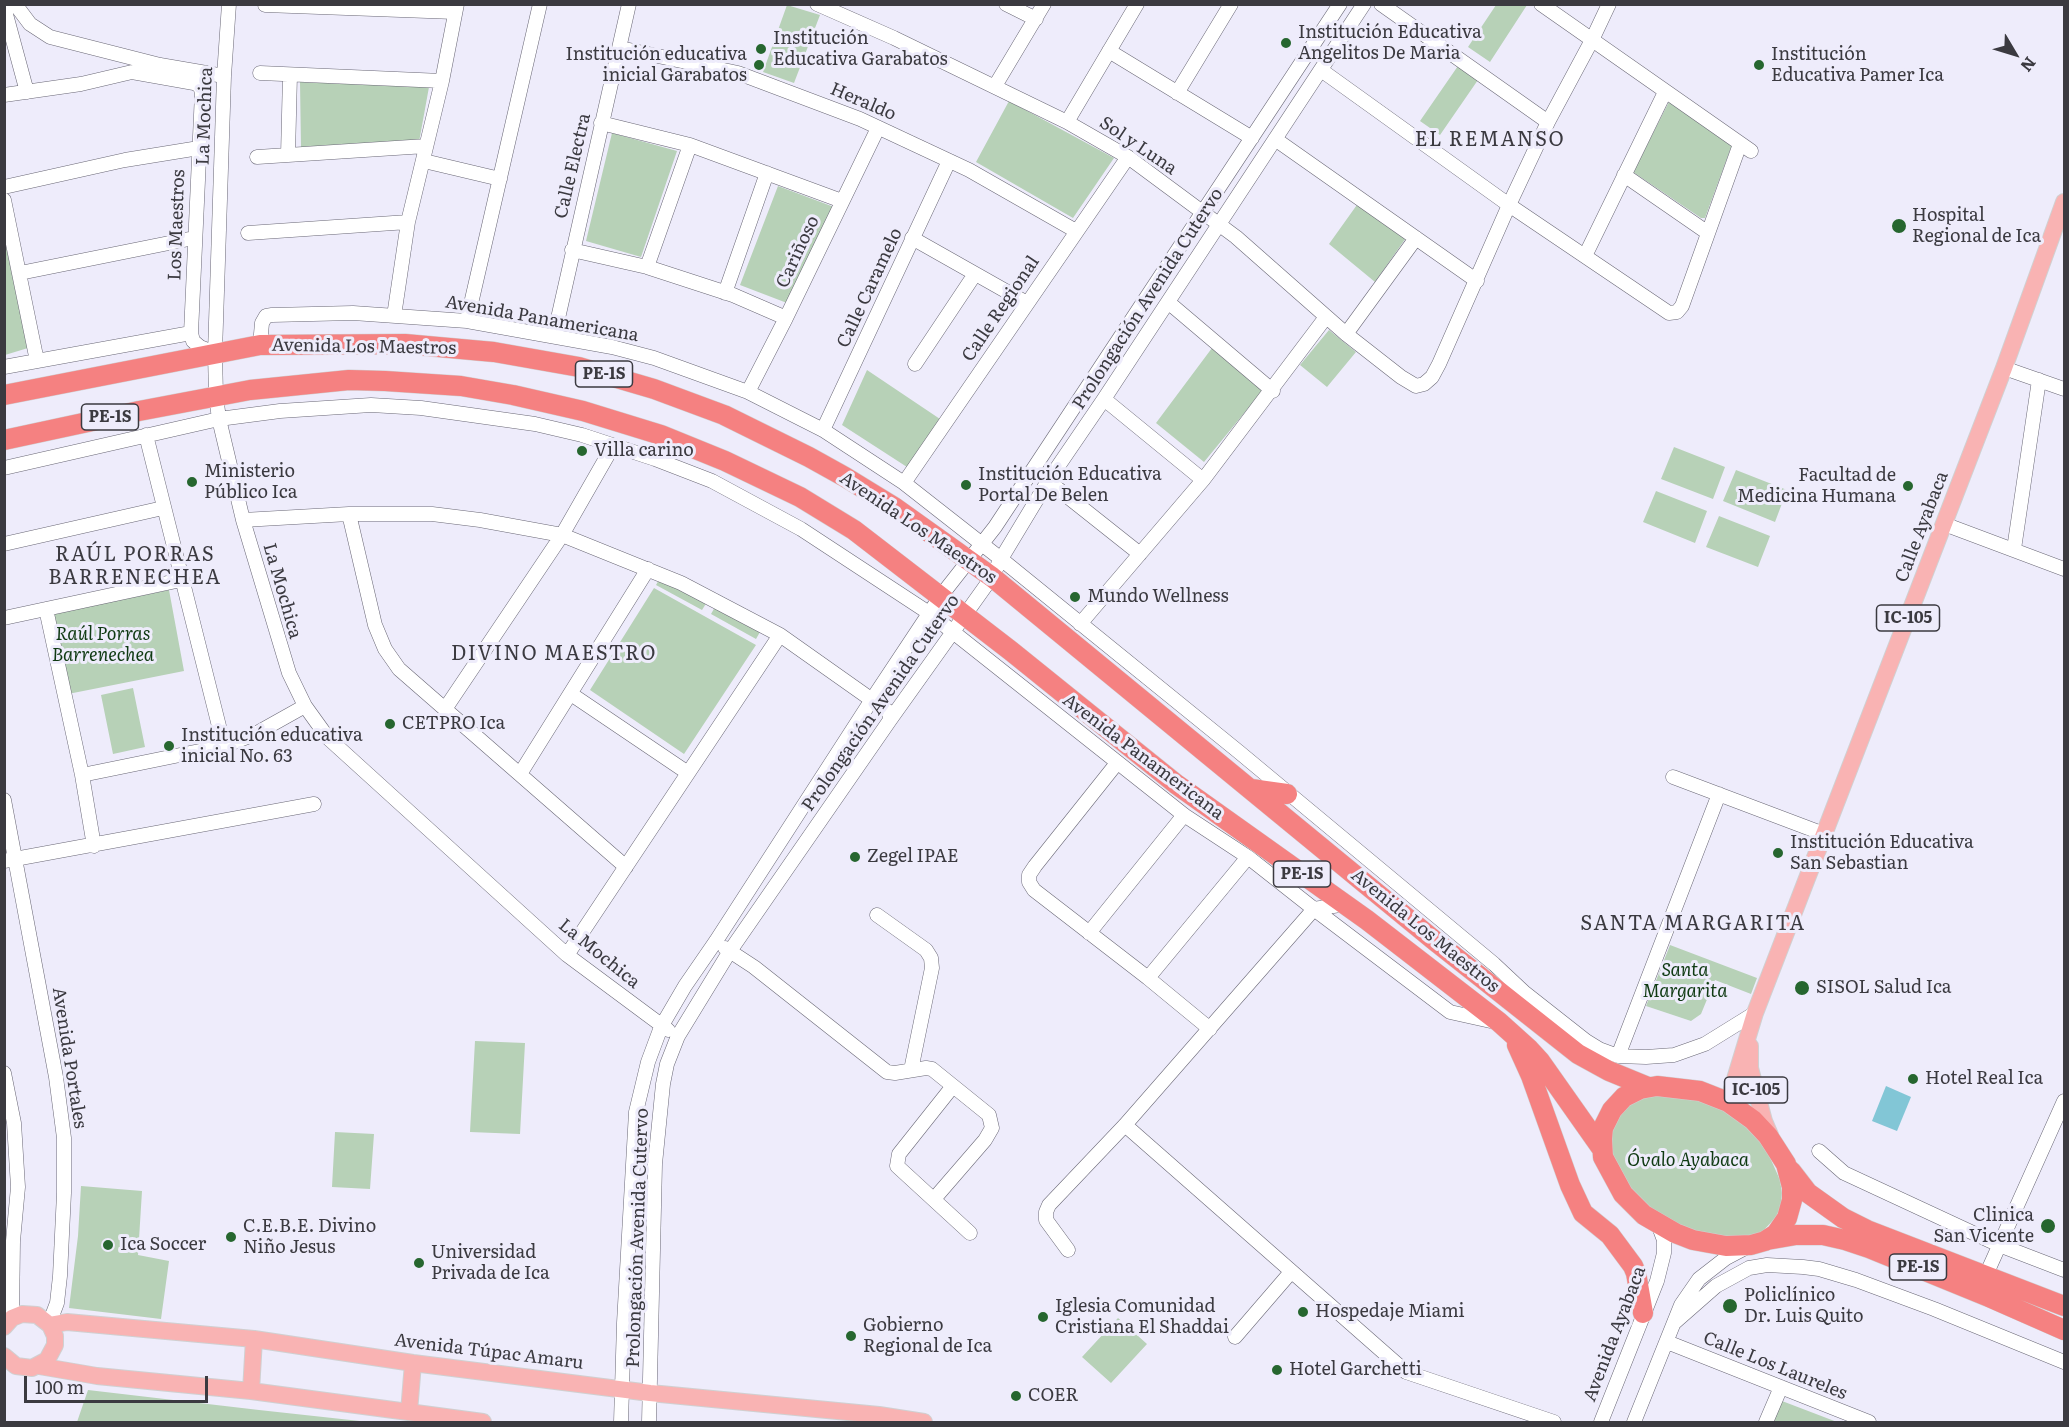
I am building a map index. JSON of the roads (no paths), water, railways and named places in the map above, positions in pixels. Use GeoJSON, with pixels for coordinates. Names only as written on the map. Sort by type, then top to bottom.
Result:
{"type":"FeatureCollection","features":[{"type":"Feature","properties":{"kind":"highway","name":"Avenida Los Maestros"},"geometry":{"type":"LineString","coordinates":[[4,395],[260,345],[363,343],[453,347],[551,362],[635,383],[724,415],[809,457],[894,507],[992,577],[1435,940],[1525,1002],[1578,1054],[1609,1071],[1648,1087]]}},
{"type":"Feature","properties":{"kind":"highway","name":"Avenida Los Maestros"},"geometry":{"type":"LineString","coordinates":[[4,440],[216,396],[270,387],[349,380],[420,382],[462,386],[513,395],[583,411],[661,435],[725,460],[800,497],[854,531],[935,605],[1176,784],[1346,904],[1498,1022],[1530,1049],[1540,1061],[1602,1149]]}},
{"type":"Feature","properties":{"kind":"highway"},"geometry":{"type":"LineString","coordinates":[[1251,789],[1287,794]]}},
{"type":"Feature","properties":{"kind":"highway"},"geometry":{"type":"LineString","coordinates":[[1498,1022],[1515,1041],[1523,1057],[1569,1185],[1582,1213],[1610,1235],[1633,1266],[1643,1313]]}},
{"type":"Feature","properties":{"kind":"highway"},"geometry":{"type":"LineString","coordinates":[[1602,1149],[1603,1128],[1612,1110],[1632,1092],[1648,1087]]}},
{"type":"Feature","properties":{"kind":"highway","name":"PE-1S"},"geometry":{"type":"LineString","coordinates":[[1648,1087],[1700,1091],[1728,1102],[1753,1120],[1808,1193],[1843,1218],[1867,1230],[2064,1306]]}},
{"type":"Feature","properties":{"kind":"highway","name":"PE-1S"},"geometry":{"type":"LineString","coordinates":[[1602,1149],[1606,1165],[1623,1194],[1637,1209],[1675,1233],[1712,1244],[1758,1243],[1796,1235],[1823,1235],[1845,1240],[1989,1297],[2064,1330]]}},
{"type":"Feature","properties":{"kind":"highway","name":"PE-1S"},"geometry":{"type":"LineString","coordinates":[[1758,1243],[1776,1234],[1783,1226],[1791,1209],[1790,1174],[1777,1149]]}},
{"type":"Feature","properties":{"kind":"main road","name":"Calle Ayabaca"},"geometry":{"type":"LineString","coordinates":[[1728,1102],[1755,1013],[2004,368],[2064,202]]}},
{"type":"Feature","properties":{"kind":"main road","name":"Calle Ayabaca"},"geometry":{"type":"LineString","coordinates":[[1750,1033],[1750,1068],[1764,1121],[1777,1149]]}},
{"type":"Feature","properties":{"kind":"main road"},"geometry":{"type":"LineString","coordinates":[[7,1321],[30,1313],[44,1318],[50,1324],[55,1336],[55,1345],[47,1360],[39,1366]]}},
{"type":"Feature","properties":{"kind":"main road","name":"Avenida Túpac Amaru"},"geometry":{"type":"LineString","coordinates":[[50,1324],[68,1322],[254,1340],[650,1393],[855,1417],[924,1422]]}},
{"type":"Feature","properties":{"kind":"main road"},"geometry":{"type":"LineString","coordinates":[[251,1391],[254,1340]]}},
{"type":"Feature","properties":{"kind":"main road"},"geometry":{"type":"LineString","coordinates":[[6,1360],[24,1368],[39,1366],[97,1376],[251,1391],[483,1422]]}},
{"type":"Feature","properties":{"kind":"main road"},"geometry":{"type":"LineString","coordinates":[[409,1412],[413,1363]]}},
{"type":"Feature","properties":{"kind":"street"},"geometry":{"type":"LineString","coordinates":[[15,4],[30,24],[50,37],[133,65],[224,76]]}},
{"type":"Feature","properties":{"kind":"street","name":"La Mochica"},"geometry":{"type":"LineString","coordinates":[[229,4],[224,76],[215,352],[216,396],[219,419],[243,520],[289,673],[305,706],[328,738],[567,956],[661,1027],[678,1036]]}},
{"type":"Feature","properties":{"kind":"street"},"geometry":{"type":"LineString","coordinates":[[467,321],[540,4]]}},
{"type":"Feature","properties":{"kind":"street","name":"Calle Electra"},"geometry":{"type":"LineString","coordinates":[[554,336],[629,4]]}},
{"type":"Feature","properties":{"kind":"street","name":"Sol y Luna"},"geometry":{"type":"LineString","coordinates":[[817,4],[994,86],[1067,122],[1128,157],[1236,237],[1346,334],[1416,386],[1424,384],[1439,364],[1477,281]]}},
{"type":"Feature","properties":{"kind":"street"},"geometry":{"type":"LineString","coordinates":[[1005,4],[1036,19]]}},
{"type":"Feature","properties":{"kind":"street"},"geometry":{"type":"LineString","coordinates":[[994,86],[1044,4]]}},
{"type":"Feature","properties":{"kind":"street"},"geometry":{"type":"LineString","coordinates":[[1067,122],[1137,4]]}},
{"type":"Feature","properties":{"kind":"street"},"geometry":{"type":"LineString","coordinates":[[1177,93],[1231,4]]}},
{"type":"Feature","properties":{"kind":"street","name":"Prolongación Avenida Cutervo"},"geometry":{"type":"LineString","coordinates":[[621,1422],[636,1112],[648,1062],[661,1027],[685,986],[871,701],[935,605],[995,527],[1340,4]]}},
{"type":"Feature","properties":{"kind":"street","name":"Prolongación Avenida Cutervo"},"geometry":{"type":"LineString","coordinates":[[649,1422],[655,1164],[667,1064],[678,1036],[730,951],[886,725],[992,577],[1048,481],[1364,4]]}},
{"type":"Feature","properties":{"kind":"street"},"geometry":{"type":"LineString","coordinates":[[1382,4],[1548,122]]}},
{"type":"Feature","properties":{"kind":"street"},"geometry":{"type":"LineString","coordinates":[[1321,70],[1509,205],[1665,311],[1673,313],[1682,306],[1708,233],[1746,147],[1540,4]]}},
{"type":"Feature","properties":{"kind":"street"},"geometry":{"type":"LineString","coordinates":[[1275,139],[1477,281],[1548,122],[1609,4]]}},
{"type":"Feature","properties":{"kind":"street"},"geometry":{"type":"LineString","coordinates":[[265,5],[456,8],[442,81],[408,222],[394,316]]}},
{"type":"Feature","properties":{"kind":"street"},"geometry":{"type":"LineString","coordinates":[[4,7],[27,92]]}},
{"type":"Feature","properties":{"kind":"street","name":"Heraldo"},"geometry":{"type":"LineString","coordinates":[[620,48],[738,73],[770,84],[878,128],[949,161],[1076,231]]}},
{"type":"Feature","properties":{"kind":"street"},"geometry":{"type":"LineString","coordinates":[[1109,51],[1252,138]]}},
{"type":"Feature","properties":{"kind":"street"},"geometry":{"type":"LineString","coordinates":[[4,95],[81,84],[133,65]]}},
{"type":"Feature","properties":{"kind":"street","name":"Los Maestros"},"geometry":{"type":"LineString","coordinates":[[133,65],[194,83],[200,86],[202,93],[190,333]]}},
{"type":"Feature","properties":{"kind":"street"},"geometry":{"type":"LineString","coordinates":[[260,73],[442,81]]}},
{"type":"Feature","properties":{"kind":"street"},"geometry":{"type":"LineString","coordinates":[[288,155],[290,75]]}},
{"type":"Feature","properties":{"kind":"street"},"geometry":{"type":"LineString","coordinates":[[1586,256],[1665,92]]}},
{"type":"Feature","properties":{"kind":"street"},"geometry":{"type":"LineString","coordinates":[[602,123],[690,145],[842,201]]}},
{"type":"Feature","properties":{"kind":"street","name":"Cariñoso"},"geometry":{"type":"LineString","coordinates":[[748,392],[878,128]]}},
{"type":"Feature","properties":{"kind":"street"},"geometry":{"type":"LineString","coordinates":[[647,267],[690,145]]}},
{"type":"Feature","properties":{"kind":"street"},"geometry":{"type":"LineString","coordinates":[[257,157],[426,146]]}},
{"type":"Feature","properties":{"kind":"street"},"geometry":{"type":"LineString","coordinates":[[4,187],[125,160],[199,148]]}},
{"type":"Feature","properties":{"kind":"street","name":"Calle Regional"},"geometry":{"type":"LineString","coordinates":[[904,483],[1128,157]]}},
{"type":"Feature","properties":{"kind":"street"},"geometry":{"type":"LineString","coordinates":[[424,161],[500,179]]}},
{"type":"Feature","properties":{"kind":"street","name":"Calle Caramelo"},"geometry":{"type":"LineString","coordinates":[[823,430],[949,161]]}},
{"type":"Feature","properties":{"kind":"street"},"geometry":{"type":"LineString","coordinates":[[725,292],[767,173]]}},
{"type":"Feature","properties":{"kind":"street"},"geometry":{"type":"LineString","coordinates":[[1624,175],[1708,233]]}},
{"type":"Feature","properties":{"kind":"street"},"geometry":{"type":"LineString","coordinates":[[4,200],[37,361]]}},
{"type":"Feature","properties":{"kind":"street"},"geometry":{"type":"LineString","coordinates":[[248,233],[408,222]]}},
{"type":"Feature","properties":{"kind":"street"},"geometry":{"type":"LineString","coordinates":[[20,273],[194,238]]}},
{"type":"Feature","properties":{"kind":"street"},"geometry":{"type":"LineString","coordinates":[[912,238],[1027,303]]}},
{"type":"Feature","properties":{"kind":"street"},"geometry":{"type":"LineString","coordinates":[[1346,334],[1416,238]]}},
{"type":"Feature","properties":{"kind":"street"},"geometry":{"type":"LineString","coordinates":[[572,250],[647,267],[725,292],[786,318]]}},
{"type":"Feature","properties":{"kind":"street"},"geometry":{"type":"LineString","coordinates":[[915,364],[975,274]]}},
{"type":"Feature","properties":{"kind":"street"},"geometry":{"type":"LineString","coordinates":[[1168,302],[1272,391]]}},
{"type":"Feature","properties":{"kind":"street","name":"Avenida Panamericana"},"geometry":{"type":"LineString","coordinates":[[260,345],[262,323],[266,316],[353,313],[467,321],[612,346],[654,357],[748,392],[823,430],[904,483],[982,543],[1080,624]]}},
{"type":"Feature","properties":{"kind":"street"},"geometry":{"type":"LineString","coordinates":[[1326,317],[1203,480],[1080,624],[1239,752],[1494,964],[1525,1002],[1599,1049],[1618,1056],[1661,1056],[1690,1050],[1723,1034],[1755,1013]]}},
{"type":"Feature","properties":{"kind":"street"},"geometry":{"type":"LineString","coordinates":[[4,367],[190,333],[200,347],[215,352]]}},
{"type":"Feature","properties":{"kind":"street"},"geometry":{"type":"LineString","coordinates":[[2004,368],[2064,389]]}},
{"type":"Feature","properties":{"kind":"street"},"geometry":{"type":"LineString","coordinates":[[2014,549],[2039,380]]}},
{"type":"Feature","properties":{"kind":"street"},"geometry":{"type":"LineString","coordinates":[[1104,399],[1203,480]]}},
{"type":"Feature","properties":{"kind":"street"},"geometry":{"type":"LineString","coordinates":[[4,468],[219,419],[345,405],[447,411],[536,424],[655,459],[712,481],[935,605]]}},
{"type":"Feature","properties":{"kind":"street"},"geometry":{"type":"LineString","coordinates":[[146,435],[224,746]]}},
{"type":"Feature","properties":{"kind":"street"},"geometry":{"type":"LineString","coordinates":[[445,709],[562,535],[613,446]]}},
{"type":"Feature","properties":{"kind":"street"},"geometry":{"type":"LineString","coordinates":[[1048,481],[1140,554]]}},
{"type":"Feature","properties":{"kind":"street"},"geometry":{"type":"LineString","coordinates":[[4,544],[163,508]]}},
{"type":"Feature","properties":{"kind":"street"},"geometry":{"type":"LineString","coordinates":[[349,514],[375,625],[385,649],[395,664],[409,679],[626,867]]}},
{"type":"Feature","properties":{"kind":"street"},"geometry":{"type":"LineString","coordinates":[[243,520],[349,514],[432,514],[562,535],[681,583],[780,635],[889,712],[886,725],[876,731],[866,725],[862,715]]}},
{"type":"Feature","properties":{"kind":"street"},"geometry":{"type":"LineString","coordinates":[[1944,524],[2064,569]]}},
{"type":"Feature","properties":{"kind":"street"},"geometry":{"type":"LineString","coordinates":[[520,774],[648,569]]}},
{"type":"Feature","properties":{"kind":"street"},"geometry":{"type":"LineString","coordinates":[[4,618],[181,580]]}},
{"type":"Feature","properties":{"kind":"street"},"geometry":{"type":"LineString","coordinates":[[46,609],[82,775],[94,846]]}},
{"type":"Feature","properties":{"kind":"street","name":"Avenida Panamericana"},"geometry":{"type":"LineString","coordinates":[[959,623],[1117,763],[1184,815],[1248,856],[1450,1012],[1498,1022]]}},
{"type":"Feature","properties":{"kind":"street"},"geometry":{"type":"LineString","coordinates":[[567,956],[780,635]]}},
{"type":"Feature","properties":{"kind":"street"},"geometry":{"type":"LineString","coordinates":[[571,694],[688,773]]}},
{"type":"Feature","properties":{"kind":"street"},"geometry":{"type":"LineString","coordinates":[[82,775],[224,746],[255,734],[305,706]]}},
{"type":"Feature","properties":{"kind":"street"},"geometry":{"type":"LineString","coordinates":[[1117,763],[1029,874],[1029,882],[1034,890],[1210,1029]]}},
{"type":"Feature","properties":{"kind":"street"},"geometry":{"type":"LineString","coordinates":[[1673,777],[1824,834]]}},
{"type":"Feature","properties":{"kind":"street"},"geometry":{"type":"LineString","coordinates":[[1618,1056],[1719,794]]}},
{"type":"Feature","properties":{"kind":"street","name":"Avenida Portales"},"geometry":{"type":"LineString","coordinates":[[4,800],[10,860],[56,1077],[64,1138],[60,1276],[57,1303],[50,1324]]}},
{"type":"Feature","properties":{"kind":"street"},"geometry":{"type":"LineString","coordinates":[[10,860],[314,804]]}},
{"type":"Feature","properties":{"kind":"street"},"geometry":{"type":"LineString","coordinates":[[1089,933],[1184,815]]}},
{"type":"Feature","properties":{"kind":"street"},"geometry":{"type":"LineString","coordinates":[[1148,978],[1248,856]]}},
{"type":"Feature","properties":{"kind":"street"},"geometry":{"type":"LineString","coordinates":[[1068,1250],[1046,1220],[1049,1205],[1125,1125],[1314,909],[1346,904]]}},
{"type":"Feature","properties":{"kind":"street"},"geometry":{"type":"LineString","coordinates":[[877,915],[927,950],[931,958],[932,968],[911,1071]]}},
{"type":"Feature","properties":{"kind":"street"},"geometry":{"type":"LineString","coordinates":[[716,941],[754,967],[887,1072],[932,1069],[988,1115],[992,1128],[985,1140],[934,1199]]}},
{"type":"Feature","properties":{"kind":"street"},"geometry":{"type":"LineString","coordinates":[[4,1073],[14,1123],[18,1166],[7,1321]]}},
{"type":"Feature","properties":{"kind":"street"},"geometry":{"type":"LineString","coordinates":[[953,1086],[899,1154],[897,1166],[970,1233]]}},
{"type":"Feature","properties":{"kind":"street"},"geometry":{"type":"LineString","coordinates":[[1986,1275],[2060,1124],[2064,1101]]}},
{"type":"Feature","properties":{"kind":"street"},"geometry":{"type":"LineString","coordinates":[[636,1112],[660,1115]]}},
{"type":"Feature","properties":{"kind":"street"},"geometry":{"type":"LineString","coordinates":[[1125,1125],[1406,1372],[1554,1422]]}},
{"type":"Feature","properties":{"kind":"street"},"geometry":{"type":"LineString","coordinates":[[1818,1151],[1844,1173],[1999,1245],[2064,1270]]}},
{"type":"Feature","properties":{"kind":"street","name":"Avenida Ayabaca"},"geometry":{"type":"LineString","coordinates":[[1601,1422],[1657,1281],[1664,1254],[1664,1240],[1658,1224]]}},
{"type":"Feature","properties":{"kind":"street"},"geometry":{"type":"LineString","coordinates":[[1634,1422],[1681,1305],[1699,1279],[1726,1258],[1758,1243]]}},
{"type":"Feature","properties":{"kind":"street"},"geometry":{"type":"LineString","coordinates":[[1675,1322],[1716,1286],[1749,1268],[1767,1265],[1803,1267],[1819,1269],[1878,1288],[2064,1362]]}},
{"type":"Feature","properties":{"kind":"street"},"geometry":{"type":"LineString","coordinates":[[1235,1337],[1291,1272]]}},
{"type":"Feature","properties":{"kind":"street","name":"Calle Los Laureles"},"geometry":{"type":"LineString","coordinates":[[1667,1342],[1869,1422]]}},
{"type":"Feature","properties":{"kind":"street"},"geometry":{"type":"LineString","coordinates":[[1766,1422],[1781,1387]]}},
{"type":"Feature","properties":{"kind":"water"},"geometry":{"type":"Polygon","coordinates":[[[1886,1086],[1911,1097],[1897,1131],[1872,1121],[1886,1086]]]}},
{"type":"Feature","properties":{"kind":"place","name":"Institución Educativa Angelitos De Maria"},"geometry":{"type":"Point","coordinates":[1286,43]}},
{"type":"Feature","properties":{"kind":"place","name":"Institución Educativa Garabatos"},"geometry":{"type":"Point","coordinates":[761,49]}},
{"type":"Feature","properties":{"kind":"place","name":"Institución educativa inicial Garabatos"},"geometry":{"type":"Point","coordinates":[759,65]}},
{"type":"Feature","properties":{"kind":"place","name":"Institución Educativa Pamer Ica"},"geometry":{"type":"Point","coordinates":[1759,65]}},
{"type":"Feature","properties":{"kind":"place","name":"Hospital Regional de Ica"},"geometry":{"type":"Point","coordinates":[1899,226]}},
{"type":"Feature","properties":{"kind":"place","name":"Villa carino"},"geometry":{"type":"Point","coordinates":[582,451]}},
{"type":"Feature","properties":{"kind":"place","name":"Ministerio Público Ica"},"geometry":{"type":"Point","coordinates":[192,482]}},
{"type":"Feature","properties":{"kind":"place","name":"Institución Educativa Portal De Belen"},"geometry":{"type":"Point","coordinates":[966,485]}},
{"type":"Feature","properties":{"kind":"place","name":"Facultad de Medicina Humana"},"geometry":{"type":"Point","coordinates":[1908,486]}},
{"type":"Feature","properties":{"kind":"place","name":"Mundo Wellness"},"geometry":{"type":"Point","coordinates":[1075,597]}},
{"type":"Feature","properties":{"kind":"place","name":"CETPRO Ica"},"geometry":{"type":"Point","coordinates":[390,724]}},
{"type":"Feature","properties":{"kind":"place","name":"Institución educativa inicial No. 63"},"geometry":{"type":"Point","coordinates":[169,746]}},
{"type":"Feature","properties":{"kind":"place","name":"Institución Educativa San Sebastian"},"geometry":{"type":"Point","coordinates":[1778,853]}},
{"type":"Feature","properties":{"kind":"place","name":"Zegel IPAE"},"geometry":{"type":"Point","coordinates":[855,857]}},
{"type":"Feature","properties":{"kind":"place","name":"SISOL Salud Ica"},"geometry":{"type":"Point","coordinates":[1802,988]}},
{"type":"Feature","properties":{"kind":"place","name":"Hotel Real Ica"},"geometry":{"type":"Point","coordinates":[1913,1079]}},
{"type":"Feature","properties":{"kind":"place","name":"Clinica San Vicente"},"geometry":{"type":"Point","coordinates":[2048,1226]}},
{"type":"Feature","properties":{"kind":"place","name":"C.E.B.E. Divino Niño Jesus"},"geometry":{"type":"Point","coordinates":[231,1237]}},
{"type":"Feature","properties":{"kind":"place","name":"Ica Soccer"},"geometry":{"type":"Point","coordinates":[108,1245]}},
{"type":"Feature","properties":{"kind":"place","name":"Universidad Privada de Ica"},"geometry":{"type":"Point","coordinates":[419,1263]}},
{"type":"Feature","properties":{"kind":"place","name":"Policlínico Dr. Luis Quito"},"geometry":{"type":"Point","coordinates":[1730,1306]}},
{"type":"Feature","properties":{"kind":"place","name":"Hospedaje Miami"},"geometry":{"type":"Point","coordinates":[1303,1312]}},
{"type":"Feature","properties":{"kind":"place","name":"Iglesia Comunidad Cristiana El Shaddai"},"geometry":{"type":"Point","coordinates":[1043,1317]}},
{"type":"Feature","properties":{"kind":"place","name":"Gobierno Regional de Ica"},"geometry":{"type":"Point","coordinates":[851,1336]}},
{"type":"Feature","properties":{"kind":"place","name":"Hotel Garchetti"},"geometry":{"type":"Point","coordinates":[1277,1370]}},
{"type":"Feature","properties":{"kind":"place","name":"COER"},"geometry":{"type":"Point","coordinates":[1016,1396]}},
{"type":"Feature","properties":{"kind":"district","name":"EL REMANSO"},"geometry":{"type":"Point","coordinates":[1490,140]}},
{"type":"Feature","properties":{"kind":"district","name":"RAÚL PORRAS BARRENECHEA"},"geometry":{"type":"Point","coordinates":[135,566]}},
{"type":"Feature","properties":{"kind":"district","name":"DIVINO MAESTRO"},"geometry":{"type":"Point","coordinates":[554,654]}},
{"type":"Feature","properties":{"kind":"district","name":"SANTA MARGARITA"},"geometry":{"type":"Point","coordinates":[1693,924]}},
{"type":"Feature","properties":{"kind":"park label","name":"Raúl Porras Barrenechea"},"geometry":{"type":"Point","coordinates":[103,645]}},
{"type":"Feature","properties":{"kind":"park label","name":"Santa Margarita"},"geometry":{"type":"Point","coordinates":[1685,981]}},
{"type":"Feature","properties":{"kind":"park label","name":"Óvalo Ayabaca"},"geometry":{"type":"Point","coordinates":[1688,1161]}}]}
